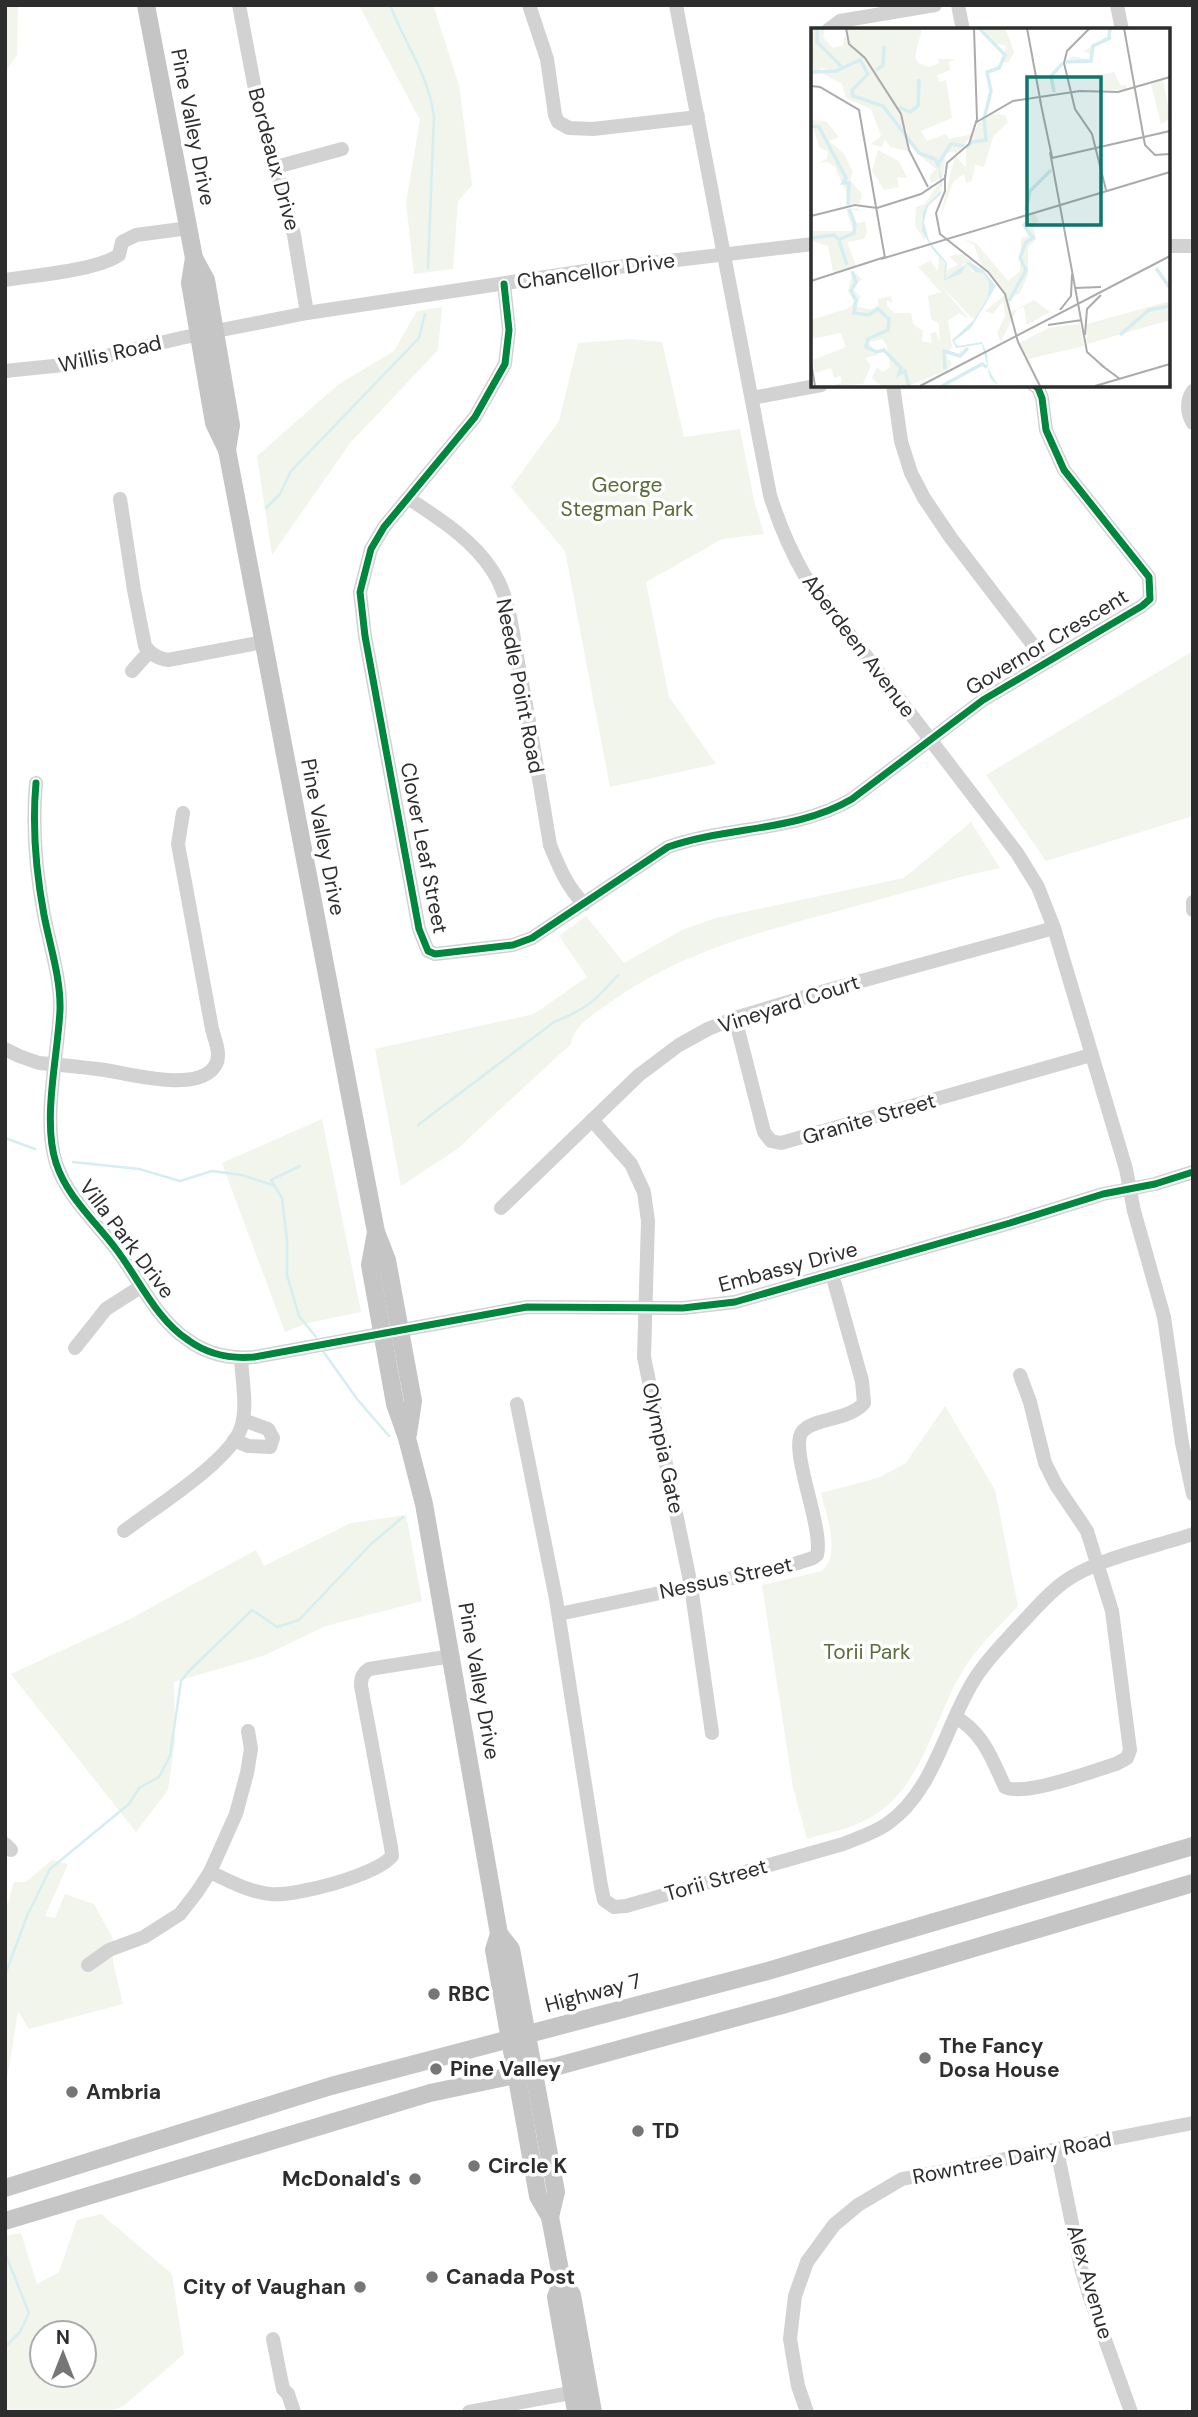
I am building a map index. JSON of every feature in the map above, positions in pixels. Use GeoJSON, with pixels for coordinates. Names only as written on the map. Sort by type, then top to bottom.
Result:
{"type":"FeatureCollection","features":[{"type":"Feature","properties":{"kind":"main road","name":"Pine Valley Drive"},"geometry":{"type":"LineString","coordinates":[[146,5],[194,258],[191,284],[231,425],[227,450],[376,1232],[370,1265],[391,1331],[396,1404],[424,1504],[452,1656],[499,1934],[494,1950],[518,2036],[535,2071],[556,2192],[550,2217]]}},
{"type":"Feature","properties":{"kind":"main road","name":"Highway 7"},"geometry":{"type":"LineString","coordinates":[[5,2188],[331,2086],[764,1972],[1193,1846]]}},
{"type":"Feature","properties":{"kind":"main road"},"geometry":{"type":"LineString","coordinates":[[5,2221],[430,2093],[571,2063],[826,1993],[1193,1883]]}},
{"type":"Feature","properties":{"kind":"main road","name":"Pine Valley Drive"},"geometry":{"type":"LineString","coordinates":[[518,2036],[516,2075],[538,2196],[550,2217],[562,2281],[572,2295],[581,2391],[576,2412]]}},
{"type":"Feature","properties":{"kind":"main road","name":"Pine Valley Drive"},"geometry":{"type":"LineString","coordinates":[[581,2391],[593,2412]]}},
{"type":"Feature","properties":{"kind":"street","name":"Bordeaux Drive"},"geometry":{"type":"LineString","coordinates":[[239,5],[257,100],[294,235],[307,313]]}},
{"type":"Feature","properties":{"kind":"street"},"geometry":{"type":"LineString","coordinates":[[529,5],[547,60],[555,115],[562,125],[593,129],[698,117]]}},
{"type":"Feature","properties":{"kind":"street","name":"Aberdeen Avenue"},"geometry":{"type":"LineString","coordinates":[[676,5],[771,495],[784,537],[817,594],[1017,853],[1038,887],[1054,928],[1115,1131],[1164,1317],[1182,1443],[1193,1494]]}},
{"type":"Feature","properties":{"kind":"street"},"geometry":{"type":"LineString","coordinates":[[831,28],[840,21],[935,5]]}},
{"type":"Feature","properties":{"kind":"street"},"geometry":{"type":"LineString","coordinates":[[958,5],[963,28]]}},
{"type":"Feature","properties":{"kind":"street"},"geometry":{"type":"LineString","coordinates":[[1117,5],[1122,28]]}},
{"type":"Feature","properties":{"kind":"street"},"geometry":{"type":"LineString","coordinates":[[276,167],[342,149]]}},
{"type":"Feature","properties":{"kind":"street"},"geometry":{"type":"LineString","coordinates":[[5,280],[113,259],[119,255],[122,242],[136,235],[189,228]]}},
{"type":"Feature","properties":{"kind":"street","name":"Chancellor Drive"},"geometry":{"type":"LineString","coordinates":[[206,333],[307,313],[504,284],[811,244]]}},
{"type":"Feature","properties":{"kind":"street"},"geometry":{"type":"LineString","coordinates":[[1170,246],[1193,246]]}},
{"type":"Feature","properties":{"kind":"street","name":"Clover Leaf Street"},"geometry":{"type":"LineString","coordinates":[[504,284],[509,330],[505,364],[475,418],[384,527],[370,549],[364,567],[359,602],[424,944],[428,951],[435,954],[513,945],[547,930],[668,847],[690,840],[808,819],[836,809],[872,785],[930,739]]}},
{"type":"Feature","properties":{"kind":"street","name":"Willis Road"},"geometry":{"type":"LineString","coordinates":[[5,371],[73,364],[206,333]]}},
{"type":"Feature","properties":{"kind":"street"},"geometry":{"type":"LineString","coordinates":[[752,398],[811,387]]}},
{"type":"Feature","properties":{"kind":"street"},"geometry":{"type":"LineString","coordinates":[[893,387],[901,441],[911,473],[924,498],[951,538],[1046,662]]}},
{"type":"Feature","properties":{"kind":"street","name":"Governor Crescent"},"geometry":{"type":"LineString","coordinates":[[930,739],[999,689],[1142,606],[1150,598],[1149,577],[1140,563],[1064,470],[1046,430],[1042,398],[1037,387]]}},
{"type":"Feature","properties":{"kind":"street"},"geometry":{"type":"LineString","coordinates":[[1193,391],[1188,412],[1193,423]]}},
{"type":"Feature","properties":{"kind":"street","name":"Needle Point Road"},"geometry":{"type":"LineString","coordinates":[[408,498],[466,540],[484,559],[500,584],[514,633],[550,845],[564,878],[583,904]]}},
{"type":"Feature","properties":{"kind":"street"},"geometry":{"type":"LineString","coordinates":[[120,499],[134,590],[145,646],[149,652],[160,659],[168,660],[263,642]]}},
{"type":"Feature","properties":{"kind":"street"},"geometry":{"type":"LineString","coordinates":[[132,671],[149,652]]}},
{"type":"Feature","properties":{"kind":"street","name":"Villa Park Drive"},"geometry":{"type":"LineString","coordinates":[[36,783],[34,814],[41,896],[60,999],[51,1132],[56,1164],[73,1196],[117,1250],[168,1322],[187,1340],[217,1354],[241,1358],[279,1353],[391,1331]]}},
{"type":"Feature","properties":{"kind":"street"},"geometry":{"type":"LineString","coordinates":[[5,1049],[30,1061],[174,1080],[204,1076],[216,1065],[217,1045],[178,844],[183,813]]}},
{"type":"Feature","properties":{"kind":"street"},"geometry":{"type":"LineString","coordinates":[[1193,902],[1193,910]]}},
{"type":"Feature","properties":{"kind":"street","name":"Vineyard Court"},"geometry":{"type":"LineString","coordinates":[[501,1208],[639,1075],[664,1055],[708,1029],[735,1018],[889,972],[1054,928]]}},
{"type":"Feature","properties":{"kind":"street","name":"Granite Street"},"geometry":{"type":"LineString","coordinates":[[735,1018],[764,1132],[771,1141],[781,1143],[1091,1055]]}},
{"type":"Feature","properties":{"kind":"street","name":"Olympia Gate"},"geometry":{"type":"LineString","coordinates":[[592,1120],[631,1164],[644,1192],[648,1221],[644,1357],[691,1586],[712,1733]]}},
{"type":"Feature","properties":{"kind":"street","name":"Embassy Drive"},"geometry":{"type":"LineString","coordinates":[[391,1331],[527,1307],[714,1306],[1103,1194],[1193,1172]]}},
{"type":"Feature","properties":{"kind":"street","name":"Nessus Street"},"geometry":{"type":"LineString","coordinates":[[559,1614],[785,1567],[817,1555],[800,1453],[801,1434],[804,1430],[848,1416],[864,1403],[862,1381],[832,1274]]}},
{"type":"Feature","properties":{"kind":"street"},"geometry":{"type":"LineString","coordinates":[[75,1348],[106,1310],[142,1286]]}},
{"type":"Feature","properties":{"kind":"street"},"geometry":{"type":"LineString","coordinates":[[124,1531],[212,1465],[240,1432],[243,1420],[241,1358]]}},
{"type":"Feature","properties":{"kind":"street"},"geometry":{"type":"LineString","coordinates":[[955,1717],[967,1723],[979,1736],[987,1747],[1005,1787],[1011,1790],[1030,1789],[1116,1764],[1127,1758],[1130,1750],[1114,1622],[1098,1566],[1084,1525],[1056,1485],[1045,1463],[1030,1402],[1020,1375]]}},
{"type":"Feature","properties":{"kind":"street","name":"Torii Street"},"geometry":{"type":"LineString","coordinates":[[517,1404],[559,1614],[601,1886],[604,1900],[614,1907],[626,1906],[807,1855],[877,1830],[904,1810],[917,1792],[968,1689],[983,1666],[1039,1605],[1066,1580],[1098,1566],[1193,1534]]}},
{"type":"Feature","properties":{"kind":"street"},"geometry":{"type":"LineString","coordinates":[[234,1440],[248,1446],[270,1447],[274,1438],[268,1429],[243,1420]]}},
{"type":"Feature","properties":{"kind":"street"},"geometry":{"type":"LineString","coordinates":[[210,1872],[254,1891],[284,1895],[308,1891],[386,1864],[392,1856],[391,1847],[361,1678],[369,1669],[452,1656]]}},
{"type":"Feature","properties":{"kind":"street"},"geometry":{"type":"LineString","coordinates":[[88,1965],[109,1950],[144,1937],[180,1914],[210,1872],[229,1835],[239,1805],[251,1749],[248,1731]]}},
{"type":"Feature","properties":{"kind":"street","name":"Rowntree Dairy Road"},"geometry":{"type":"LineString","coordinates":[[807,2412],[797,2386],[790,2339],[795,2296],[807,2262],[834,2225],[858,2205],[902,2179],[1193,2123]]}},
{"type":"Feature","properties":{"kind":"street","name":"Alex Avenue"},"geometry":{"type":"LineString","coordinates":[[1057,2150],[1087,2288],[1131,2412]]}},
{"type":"Feature","properties":{"kind":"street"},"geometry":{"type":"LineString","coordinates":[[273,2339],[283,2389],[288,2393],[293,2412]]}},
{"type":"Feature","properties":{"kind":"street"},"geometry":{"type":"LineString","coordinates":[[473,2411],[581,2391]]}},
{"type":"Feature","properties":{"kind":"green space"},"geometry":{"type":"Polygon","coordinates":[[[5,5],[18,5],[17,55],[5,72],[5,5]]]}},
{"type":"Feature","properties":{"kind":"green space"},"geometry":{"type":"Polygon","coordinates":[[[359,5],[433,5],[459,85],[472,185],[458,201],[453,269],[414,274],[406,203],[420,120],[359,5]]]}},
{"type":"Feature","properties":{"kind":"green space"},"geometry":{"type":"Polygon","coordinates":[[[442,307],[438,350],[350,443],[272,555],[257,456],[339,384],[394,351],[417,311],[442,307]]]}},
{"type":"Feature","properties":{"kind":"green space","name":"George Stegman Park"},"geometry":{"type":"Polygon","coordinates":[[[630,339],[662,342],[684,437],[740,429],[754,501],[764,534],[722,539],[646,582],[669,697],[716,764],[610,787],[565,551],[511,487],[559,421],[578,343],[630,339]]]}},
{"type":"Feature","properties":{"kind":"green space"},"geometry":{"type":"Polygon","coordinates":[[[1193,651],[1193,816],[1046,861],[986,775],[1193,651]]]}},
{"type":"Feature","properties":{"kind":"green space"},"geometry":{"type":"Polygon","coordinates":[[[971,822],[1000,868],[750,936],[691,957],[662,971],[589,1017],[575,1032],[571,1044],[456,1150],[401,1186],[375,1049],[534,1014],[587,977],[559,936],[586,916],[624,963],[682,930],[716,918],[904,878],[971,822]]]}},
{"type":"Feature","properties":{"kind":"green space"},"geometry":{"type":"Polygon","coordinates":[[[322,1119],[361,1312],[308,1323],[285,1332],[222,1163],[322,1119]]]}},
{"type":"Feature","properties":{"kind":"green space","name":"Torii Park"},"geometry":{"type":"Polygon","coordinates":[[[945,1406],[995,1490],[1018,1606],[968,1663],[924,1753],[901,1791],[868,1819],[807,1839],[793,1787],[762,1585],[822,1571],[828,1563],[832,1544],[821,1493],[878,1478],[906,1463],[945,1406]]]}},
{"type":"Feature","properties":{"kind":"green space"},"geometry":{"type":"Polygon","coordinates":[[[406,1515],[422,1601],[326,1626],[263,1656],[174,1682],[175,1742],[168,1790],[136,1832],[11,1674],[128,1620],[256,1550],[264,1566],[351,1523],[406,1515]]]}},
{"type":"Feature","properties":{"kind":"green space"},"geometry":{"type":"Polygon","coordinates":[[[52,1860],[68,1864],[45,1916],[55,1918],[65,1894],[94,1904],[113,1939],[113,1962],[123,2004],[29,2029],[18,2011],[5,2091],[5,1902],[8,1903],[14,1882],[26,1882],[52,1860]]]}},
{"type":"Feature","properties":{"kind":"green space"},"geometry":{"type":"Polygon","coordinates":[[[101,2214],[172,2274],[184,2354],[122,2407],[101,2412],[5,2412],[5,2236],[21,2233],[37,2284],[59,2272],[77,2220],[101,2214]]]}},
{"type":"Feature","properties":{"kind":"waterway"},"geometry":{"type":"LineString","coordinates":[[390,5],[427,86],[434,117],[428,268]]}},
{"type":"Feature","properties":{"kind":"waterway"},"geometry":{"type":"LineString","coordinates":[[266,508],[280,494],[291,471],[419,338],[425,314]]}},
{"type":"Feature","properties":{"kind":"waterway"},"geometry":{"type":"LineString","coordinates":[[418,1125],[554,1022],[590,1003],[618,975]]}},
{"type":"Feature","properties":{"kind":"waterway"},"geometry":{"type":"LineString","coordinates":[[5,1138],[35,1149]]}},
{"type":"Feature","properties":{"kind":"waterway"},"geometry":{"type":"LineString","coordinates":[[73,1162],[139,1169],[180,1181],[212,1171],[242,1175],[275,1186]]}},
{"type":"Feature","properties":{"kind":"waterway"},"geometry":{"type":"LineString","coordinates":[[300,1166],[271,1180],[282,1198],[287,1240],[287,1275],[299,1316],[316,1337]]}},
{"type":"Feature","properties":{"kind":"waterway"},"geometry":{"type":"LineString","coordinates":[[323,1351],[357,1399],[389,1436]]}},
{"type":"Feature","properties":{"kind":"waterway"},"geometry":{"type":"LineString","coordinates":[[5,1975],[27,1916],[50,1869],[129,1804],[139,1788],[159,1777],[170,1756],[181,1681],[188,1672],[252,1610],[277,1627],[299,1620],[371,1544],[403,1517]]}},
{"type":"Feature","properties":{"kind":"waterway"},"geometry":{"type":"LineString","coordinates":[[5,2253],[29,2313],[20,2332],[5,2347]]}},
{"type":"Feature","properties":{"kind":"cycle path"},"geometry":{"type":"LineString","coordinates":[[504,284],[509,330],[505,364],[475,417],[384,527],[371,549],[360,592],[365,636],[419,929],[428,951],[435,954],[513,945],[532,938],[668,847],[714,835],[785,823],[830,810],[852,799],[983,700],[1150,599],[1149,577],[1064,470],[1046,430],[1042,398],[1037,387]]}},
{"type":"Feature","properties":{"kind":"cycle path"},"geometry":{"type":"LineString","coordinates":[[36,783],[34,816],[37,866],[60,998],[50,1127],[56,1163],[74,1198],[116,1249],[166,1321],[195,1345],[211,1352],[254,1357],[527,1307],[683,1308],[735,1302],[1103,1194],[1155,1184],[1193,1172]]}},
{"type":"Feature","properties":{"kind":"place","name":"RBC"},"geometry":{"type":"Point","coordinates":[434,1994]}},
{"type":"Feature","properties":{"kind":"place","name":"The Fancy Dosa House"},"geometry":{"type":"Point","coordinates":[925,2058]}},
{"type":"Feature","properties":{"kind":"place","name":"Pine Valley"},"geometry":{"type":"Point","coordinates":[436,2069]}},
{"type":"Feature","properties":{"kind":"place","name":"Ambria"},"geometry":{"type":"Point","coordinates":[72,2092]}},
{"type":"Feature","properties":{"kind":"place","name":"TD"},"geometry":{"type":"Point","coordinates":[638,2131]}},
{"type":"Feature","properties":{"kind":"place","name":"Circle K"},"geometry":{"type":"Point","coordinates":[474,2166]}},
{"type":"Feature","properties":{"kind":"place","name":"McDonald's"},"geometry":{"type":"Point","coordinates":[415,2179]}},
{"type":"Feature","properties":{"kind":"place","name":"Canada Post"},"geometry":{"type":"Point","coordinates":[432,2277]}},
{"type":"Feature","properties":{"kind":"place","name":"City of Vaughan"},"geometry":{"type":"Point","coordinates":[360,2287]}}]}
